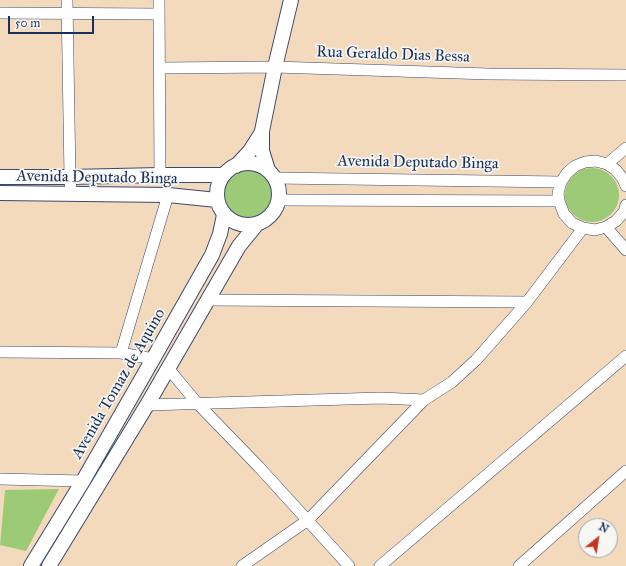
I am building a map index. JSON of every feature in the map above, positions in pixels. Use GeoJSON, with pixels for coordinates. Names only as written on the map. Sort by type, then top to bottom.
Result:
{"type":"FeatureCollection","features":[{"type":"Feature","properties":{"kind":"street"},"geometry":{"type":"LineString","coordinates":[[67,0],[71,194]]}},
{"type":"Feature","properties":{"kind":"street"},"geometry":{"type":"LineString","coordinates":[[159,0],[160,175]]}},
{"type":"Feature","properties":{"kind":"street"},"geometry":{"type":"LineString","coordinates":[[271,174],[260,165],[250,163],[240,164],[230,168],[218,183],[216,191],[217,200],[224,215],[232,222],[243,225],[257,224],[270,217],[276,209],[279,200],[278,184],[271,174],[262,151],[262,131],[291,0]]}},
{"type":"Feature","properties":{"kind":"street"},"geometry":{"type":"LineString","coordinates":[[0,13],[158,14]]}},
{"type":"Feature","properties":{"kind":"street","name":"Rua Geraldo Dias Bessa"},"geometry":{"type":"LineString","coordinates":[[160,68],[275,68],[490,74],[626,75]]}},
{"type":"Feature","properties":{"kind":"street"},"geometry":{"type":"LineString","coordinates":[[236,166],[250,151],[262,131]]}},
{"type":"Feature","properties":{"kind":"street"},"geometry":{"type":"LineString","coordinates":[[607,164],[626,148]]}},
{"type":"Feature","properties":{"kind":"street"},"geometry":{"type":"LineString","coordinates":[[625,210],[616,221],[606,228],[595,230],[583,228],[572,223],[564,214],[559,201],[558,193],[561,182],[567,173],[575,166],[585,162],[596,161],[607,164],[616,170],[626,186]]}},
{"type":"Feature","properties":{"kind":"street","name":"Avenida Deputado Binga"},"geometry":{"type":"LineString","coordinates":[[271,174],[561,182]]}},
{"type":"Feature","properties":{"kind":"street","name":"Avenida Deputado Binga"},"geometry":{"type":"LineString","coordinates":[[0,177],[223,175]]}},
{"type":"Feature","properties":{"kind":"street","name":"Avenida Deputado Binga"},"geometry":{"type":"LineString","coordinates":[[0,193],[168,195],[217,200]]}},
{"type":"Feature","properties":{"kind":"street"},"geometry":{"type":"LineString","coordinates":[[121,353],[168,195]]}},
{"type":"Feature","properties":{"kind":"street"},"geometry":{"type":"LineString","coordinates":[[279,200],[559,201]]}},
{"type":"Feature","properties":{"kind":"street","name":"Avenida Tomaz de Aquino"},"geometry":{"type":"LineString","coordinates":[[31,566],[83,481],[212,255],[220,234],[224,215]]}},
{"type":"Feature","properties":{"kind":"street","name":"Avenida Tomaz de Aquino"},"geometry":{"type":"LineString","coordinates":[[49,566],[147,405],[239,246],[257,224]]}},
{"type":"Feature","properties":{"kind":"street"},"geometry":{"type":"LineString","coordinates":[[242,566],[308,520],[424,400],[452,382],[476,360],[527,302],[583,228]]}},
{"type":"Feature","properties":{"kind":"street"},"geometry":{"type":"LineString","coordinates":[[606,228],[626,250]]}},
{"type":"Feature","properties":{"kind":"street"},"geometry":{"type":"LineString","coordinates":[[208,300],[527,302]]}},
{"type":"Feature","properties":{"kind":"street"},"geometry":{"type":"LineString","coordinates":[[0,352],[121,353],[154,359]]}},
{"type":"Feature","properties":{"kind":"street"},"geometry":{"type":"LineString","coordinates":[[380,566],[626,356]]}},
{"type":"Feature","properties":{"kind":"street"},"geometry":{"type":"LineString","coordinates":[[168,368],[197,403],[259,467],[349,566]]}},
{"type":"Feature","properties":{"kind":"street"},"geometry":{"type":"LineString","coordinates":[[147,405],[381,398],[424,400]]}},
{"type":"Feature","properties":{"kind":"street"},"geometry":{"type":"LineString","coordinates":[[519,566],[626,471]]}},
{"type":"Feature","properties":{"kind":"street"},"geometry":{"type":"LineString","coordinates":[[0,479],[83,481]]}},
{"type":"Feature","properties":{"kind":"green space"},"geometry":{"type":"Polygon","coordinates":[[[243,168],[253,168],[263,172],[271,180],[275,190],[275,200],[271,210],[263,218],[253,222],[243,222],[233,218],[225,210],[221,200],[221,190],[225,180],[233,172],[243,168]]]}},
{"type":"Feature","properties":{"kind":"green space"},"geometry":{"type":"Polygon","coordinates":[[[587,168],[597,168],[607,172],[615,180],[619,190],[619,200],[615,210],[607,218],[597,222],[587,222],[577,218],[569,210],[565,200],[565,190],[569,180],[577,172],[587,168]]]}},
{"type":"Feature","properties":{"kind":"green space"},"geometry":{"type":"Polygon","coordinates":[[[59,489],[26,551],[0,545],[5,490],[59,489]]]}}]}
